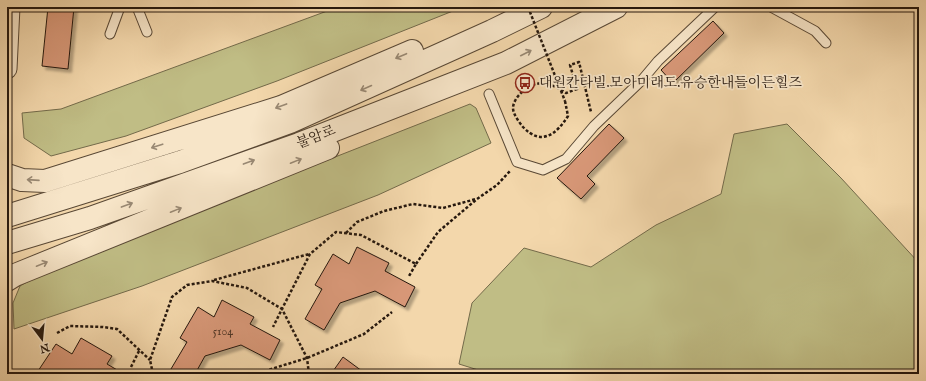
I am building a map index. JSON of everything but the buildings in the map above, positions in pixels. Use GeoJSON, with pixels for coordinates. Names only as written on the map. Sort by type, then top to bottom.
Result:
{"type":"FeatureCollection","features":[{"type":"Feature","properties":{"kind":"street"},"geometry":{"type":"LineString","coordinates":[[7,69],[10,7]]}},
{"type":"Feature","properties":{"kind":"street","name":"불암로"},"geometry":{"type":"LineString","coordinates":[[7,216],[180,162],[290,122],[492,31],[541,7]]}},
{"type":"Feature","properties":{"kind":"street","name":"불암로"},"geometry":{"type":"LineString","coordinates":[[7,243],[90,218],[299,144],[506,63],[616,7]]}},
{"type":"Feature","properties":{"kind":"street"},"geometry":{"type":"LineString","coordinates":[[7,174],[22,180],[45,181],[281,107],[421,47],[492,31]]}},
{"type":"Feature","properties":{"kind":"street"},"geometry":{"type":"LineString","coordinates":[[7,280],[15,275],[442,102],[506,63]]}},
{"type":"Feature","properties":{"kind":"street"},"geometry":{"type":"LineString","coordinates":[[7,208],[81,194]]}},
{"type":"Feature","properties":{"kind":"street"},"geometry":{"type":"LineString","coordinates":[[7,251],[90,218]]}},
{"type":"Feature","properties":{"kind":"lane"},"geometry":{"type":"LineString","coordinates":[[110,34],[120,7]]}},
{"type":"Feature","properties":{"kind":"lane"},"geometry":{"type":"LineString","coordinates":[[137,7],[147,32]]}},
{"type":"Feature","properties":{"kind":"lane"},"geometry":{"type":"LineString","coordinates":[[489,94],[517,162],[543,170],[566,159],[594,126],[642,80],[658,61],[715,7]]}},
{"type":"Feature","properties":{"kind":"lane"},"geometry":{"type":"LineString","coordinates":[[771,7],[815,31],[826,43]]}},
{"type":"Feature","properties":{"kind":"path"},"geometry":{"type":"LineString","coordinates":[[528,7],[539,36],[554,72],[559,86],[562,94],[565,101],[568,116],[561,128],[551,135],[540,138],[528,133],[519,122],[513,108],[517,98],[527,87],[540,83],[558,88],[562,90],[566,93],[577,89],[570,65],[579,62],[594,126]]}},
{"type":"Feature","properties":{"kind":"path"},"geometry":{"type":"LineString","coordinates":[[410,276],[416,264],[438,232],[477,199],[497,185],[517,162]]}},
{"type":"Feature","properties":{"kind":"path"},"geometry":{"type":"LineString","coordinates":[[346,233],[357,222],[384,211],[413,204],[443,208],[477,199]]}},
{"type":"Feature","properties":{"kind":"path"},"geometry":{"type":"LineString","coordinates":[[273,328],[310,254],[336,232],[361,235],[416,264]]}},
{"type":"Feature","properties":{"kind":"path"},"geometry":{"type":"LineString","coordinates":[[153,374],[150,360],[172,297],[187,285],[212,281],[310,254]]}},
{"type":"Feature","properties":{"kind":"path"},"geometry":{"type":"LineString","coordinates":[[212,281],[247,288],[282,309],[307,358],[309,374]]}},
{"type":"Feature","properties":{"kind":"path"},"geometry":{"type":"LineString","coordinates":[[255,374],[307,358],[364,334],[392,312]]}},
{"type":"Feature","properties":{"kind":"path"},"geometry":{"type":"LineString","coordinates":[[57,333],[70,326],[117,329],[150,360]]}},
{"type":"Feature","properties":{"kind":"path"},"geometry":{"type":"LineString","coordinates":[[131,368],[140,350]]}},
{"type":"Feature","properties":{"kind":"shaded area"},"geometry":{"type":"Polygon","coordinates":[[[338,7],[463,7],[277,81],[126,136],[51,156],[24,138],[22,113],[61,109],[338,7]]]}},
{"type":"Feature","properties":{"kind":"shaded area"},"geometry":{"type":"Polygon","coordinates":[[[470,104],[476,108],[491,143],[378,195],[142,286],[14,329],[13,303],[20,286],[50,269],[470,104]]]}},
{"type":"Feature","properties":{"kind":"shaded area"},"geometry":{"type":"Polygon","coordinates":[[[787,124],[841,178],[919,263],[919,374],[491,374],[459,364],[472,303],[524,248],[591,267],[656,225],[721,194],[734,134],[787,124]]]}},
{"type":"Feature","properties":{"kind":"place","name":"대원칸타빌.모아미래도.유승한내들이든힐즈"},"geometry":{"type":"Point","coordinates":[525,83]}}]}
